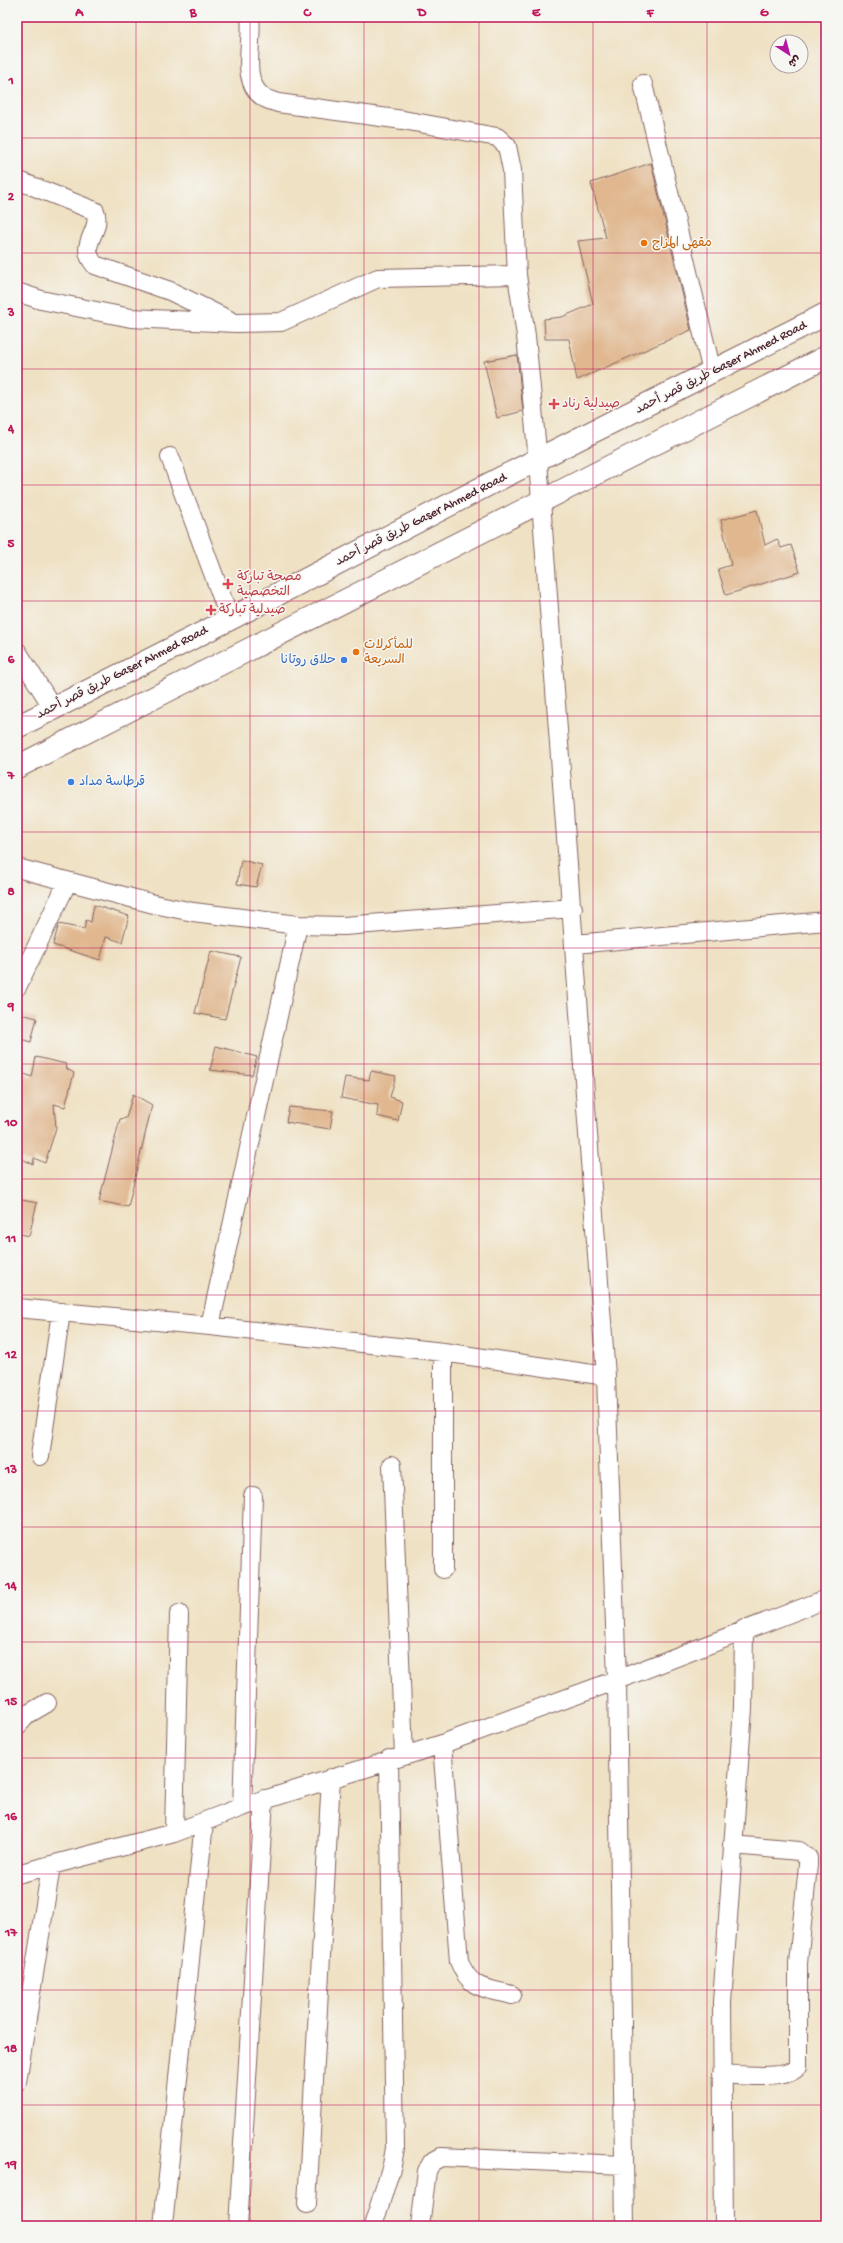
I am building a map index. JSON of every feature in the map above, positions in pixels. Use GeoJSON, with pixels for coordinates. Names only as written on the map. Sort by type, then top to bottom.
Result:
{"type":"FeatureCollection","features":[{"type":"Feature","properties":{"kind":"main road","name":"طريق قصر أحمد Gaser Ahmed Road"},"geometry":{"type":"LineString","coordinates":[[17,727],[230,619],[497,480],[826,314]]}},
{"type":"Feature","properties":{"kind":"main road"},"geometry":{"type":"LineString","coordinates":[[17,767],[826,357]]}},
{"type":"Feature","properties":{"kind":"street"},"geometry":{"type":"LineString","coordinates":[[250,17],[250,71],[253,86],[263,97],[278,103],[411,121],[497,136],[504,141],[507,146],[512,170],[517,275],[526,336],[538,460],[540,503],[573,908],[606,1376],[617,1680],[625,2226]]}},
{"type":"Feature","properties":{"kind":"street"},"geometry":{"type":"LineString","coordinates":[[643,84],[712,372]]}},
{"type":"Feature","properties":{"kind":"street"},"geometry":{"type":"LineString","coordinates":[[17,180],[91,207],[95,211],[97,217],[96,225],[86,249],[89,257],[95,265],[170,291],[236,323]]}},
{"type":"Feature","properties":{"kind":"street"},"geometry":{"type":"LineString","coordinates":[[17,292],[41,300],[132,318],[236,323],[281,322],[378,278],[517,275]]}},
{"type":"Feature","properties":{"kind":"street"},"geometry":{"type":"LineString","coordinates":[[170,457],[230,619]]}},
{"type":"Feature","properties":{"kind":"street"},"geometry":{"type":"LineString","coordinates":[[17,651],[53,708]]}},
{"type":"Feature","properties":{"kind":"street"},"geometry":{"type":"LineString","coordinates":[[17,868],[67,883],[193,912],[298,925],[344,926],[573,908]]}},
{"type":"Feature","properties":{"kind":"street"},"geometry":{"type":"LineString","coordinates":[[17,987],[67,883]]}},
{"type":"Feature","properties":{"kind":"street"},"geometry":{"type":"LineString","coordinates":[[575,944],[826,922]]}},
{"type":"Feature","properties":{"kind":"street"},"geometry":{"type":"LineString","coordinates":[[210,1326],[298,925]]}},
{"type":"Feature","properties":{"kind":"street"},"geometry":{"type":"LineString","coordinates":[[17,1308],[210,1326],[443,1352],[606,1376]]}},
{"type":"Feature","properties":{"kind":"street"},"geometry":{"type":"LineString","coordinates":[[40,1456],[61,1312]]}},
{"type":"Feature","properties":{"kind":"street"},"geometry":{"type":"LineString","coordinates":[[443,1352],[443,1570]]}},
{"type":"Feature","properties":{"kind":"street"},"geometry":{"type":"LineString","coordinates":[[373,2226],[392,2165],[395,2148],[397,1757],[392,1465]]}},
{"type":"Feature","properties":{"kind":"street"},"geometry":{"type":"LineString","coordinates":[[242,1807],[253,1496]]}},
{"type":"Feature","properties":{"kind":"street"},"geometry":{"type":"LineString","coordinates":[[17,1874],[174,1833],[264,1799],[442,1744],[617,1680],[744,1629],[826,1599]]}},
{"type":"Feature","properties":{"kind":"street"},"geometry":{"type":"LineString","coordinates":[[174,1833],[179,1614]]}},
{"type":"Feature","properties":{"kind":"street"},"geometry":{"type":"LineString","coordinates":[[724,2226],[722,2002],[732,1845],[743,1708],[744,1629]]}},
{"type":"Feature","properties":{"kind":"street"},"geometry":{"type":"LineString","coordinates":[[17,1726],[28,1714],[47,1703]]}},
{"type":"Feature","properties":{"kind":"street"},"geometry":{"type":"LineString","coordinates":[[442,1744],[459,1961],[468,1980],[476,1986],[512,1995]]}},
{"type":"Feature","properties":{"kind":"street"},"geometry":{"type":"LineString","coordinates":[[308,2204],[331,1778]]}},
{"type":"Feature","properties":{"kind":"street"},"geometry":{"type":"LineString","coordinates":[[238,2226],[264,1799]]}},
{"type":"Feature","properties":{"kind":"street"},"geometry":{"type":"LineString","coordinates":[[164,2226],[204,1822]]}},
{"type":"Feature","properties":{"kind":"street"},"geometry":{"type":"LineString","coordinates":[[722,2074],[788,2074],[795,2070],[798,2066],[798,1963],[808,1866],[808,1858],[799,1851],[732,1845]]}},
{"type":"Feature","properties":{"kind":"street"},"geometry":{"type":"LineString","coordinates":[[17,2082],[51,1866]]}},
{"type":"Feature","properties":{"kind":"street"},"geometry":{"type":"LineString","coordinates":[[420,2226],[427,2171],[432,2162],[442,2157],[624,2166]]}},
{"type":"Feature","properties":{"kind":"building"},"geometry":{"type":"Polygon","coordinates":[[[651,163],[691,330],[577,380],[569,339],[545,339],[544,319],[562,317],[593,304],[578,241],[606,238],[591,183],[651,163]]]}},
{"type":"Feature","properties":{"kind":"building"},"geometry":{"type":"Polygon","coordinates":[[[517,355],[523,411],[497,418],[484,361],[517,355]]]}},
{"type":"Feature","properties":{"kind":"building"},"geometry":{"type":"Polygon","coordinates":[[[757,510],[765,545],[777,539],[781,548],[791,545],[800,572],[726,595],[718,569],[731,565],[721,520],[757,510]]]}},
{"type":"Feature","properties":{"kind":"building"},"geometry":{"type":"Polygon","coordinates":[[[241,860],[262,865],[256,887],[237,884],[241,860]]]}},
{"type":"Feature","properties":{"kind":"building"},"geometry":{"type":"Polygon","coordinates":[[[94,905],[129,916],[122,942],[106,937],[100,960],[53,945],[59,924],[84,929],[86,920],[91,922],[94,905]]]}},
{"type":"Feature","properties":{"kind":"building"},"geometry":{"type":"Polygon","coordinates":[[[211,951],[241,957],[225,1019],[195,1013],[211,951]]]}},
{"type":"Feature","properties":{"kind":"building"},"geometry":{"type":"Polygon","coordinates":[[[17,1013],[37,1018],[31,1042],[17,1038],[17,1013]]]}},
{"type":"Feature","properties":{"kind":"building"},"geometry":{"type":"Polygon","coordinates":[[[216,1046],[257,1057],[252,1075],[210,1070],[216,1046]]]}},
{"type":"Feature","properties":{"kind":"building"},"geometry":{"type":"Polygon","coordinates":[[[36,1057],[66,1064],[67,1069],[74,1073],[65,1107],[54,1104],[56,1128],[45,1163],[34,1158],[33,1164],[17,1157],[17,1071],[32,1077],[36,1057]]]}},
{"type":"Feature","properties":{"kind":"building"},"geometry":{"type":"Polygon","coordinates":[[[371,1071],[396,1076],[390,1097],[402,1101],[398,1121],[377,1116],[378,1105],[341,1098],[345,1077],[369,1080],[371,1071]]]}},
{"type":"Feature","properties":{"kind":"building"},"geometry":{"type":"Polygon","coordinates":[[[133,1094],[152,1105],[128,1207],[99,1201],[120,1119],[126,1118],[133,1094]]]}},
{"type":"Feature","properties":{"kind":"building"},"geometry":{"type":"Polygon","coordinates":[[[289,1107],[333,1111],[330,1129],[286,1122],[289,1107]]]}},
{"type":"Feature","properties":{"kind":"building"},"geometry":{"type":"Polygon","coordinates":[[[17,1199],[37,1203],[29,1236],[17,1233],[17,1199]]]}},
{"type":"Feature","properties":{"kind":"place","name":"مقهى المزاج"},"geometry":{"type":"Point","coordinates":[644,243]}},
{"type":"Feature","properties":{"kind":"place","name":"صيدلية رناد"},"geometry":{"type":"Point","coordinates":[554,404]}},
{"type":"Feature","properties":{"kind":"place","name":"مصحة تباركة التخصصية"},"geometry":{"type":"Point","coordinates":[228,584]}},
{"type":"Feature","properties":{"kind":"place","name":"صيدلية تباركة"},"geometry":{"type":"Point","coordinates":[211,610]}},
{"type":"Feature","properties":{"kind":"place","name":"للمأكرلات السريعة"},"geometry":{"type":"Point","coordinates":[356,652]}},
{"type":"Feature","properties":{"kind":"place","name":"حلاق روتانا"},"geometry":{"type":"Point","coordinates":[344,660]}},
{"type":"Feature","properties":{"kind":"place","name":"قرطاسة مداد"},"geometry":{"type":"Point","coordinates":[71,782]}}]}
